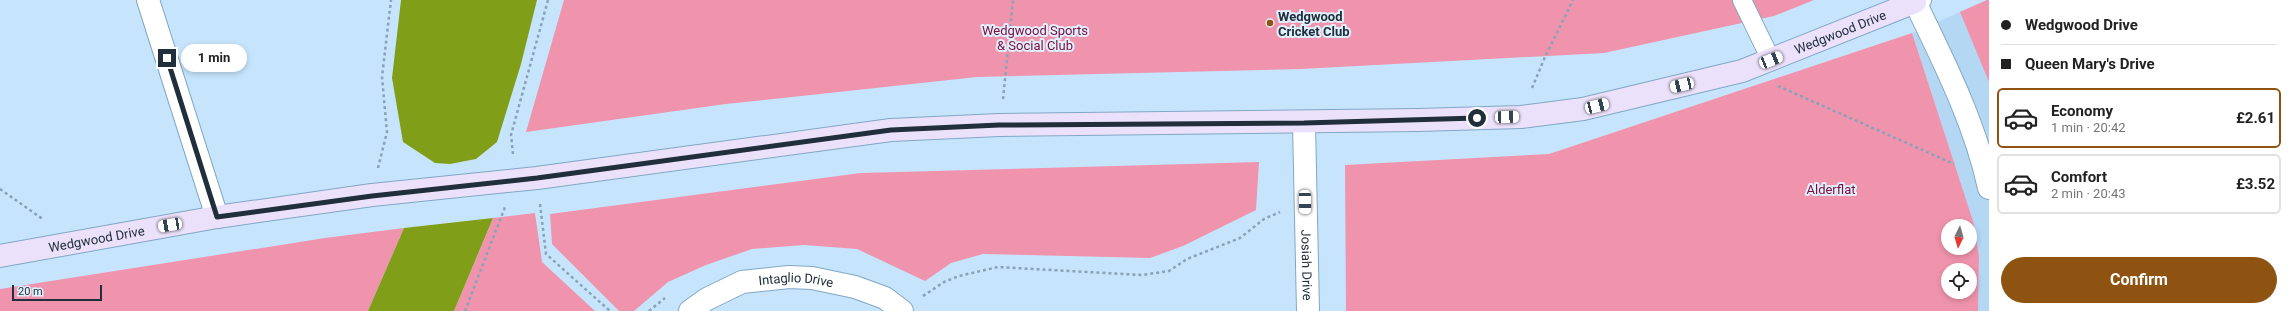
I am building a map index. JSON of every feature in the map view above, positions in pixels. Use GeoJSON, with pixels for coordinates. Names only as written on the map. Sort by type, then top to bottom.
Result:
{"type":"FeatureCollection","features":[{"type":"Feature","properties":{"kind":"street"},"geometry":{"type":"LineString","coordinates":[[148,0],[217,217]]}},
{"type":"Feature","properties":{"kind":"street"},"geometry":{"type":"LineString","coordinates":[[1918,1],[1950,74],[1988,183]]}},
{"type":"Feature","properties":{"kind":"street","name":"Wedgwood Drive"},"geometry":{"type":"LineString","coordinates":[[0,256],[217,217],[372,196],[515,181],[891,130],[999,125],[1304,123],[1521,117],[1583,109],[1742,71],[1918,1]]}},
{"type":"Feature","properties":{"kind":"street","name":"Josiah Drive"},"geometry":{"type":"LineString","coordinates":[[1304,123],[1308,311]]}},
{"type":"Feature","properties":{"kind":"street","name":"Intaglio Drive"},"geometry":{"type":"LineString","coordinates":[[690,311],[707,299],[742,282],[789,277],[812,278],[855,287],[885,298],[902,311]]}},
{"type":"Feature","properties":{"kind":"lane"},"geometry":{"type":"LineString","coordinates":[[1742,0],[1771,60]]}},
{"type":"Feature","properties":{"kind":"path"},"geometry":{"type":"LineString","coordinates":[[372,196],[386,132],[382,77],[391,0]]}},
{"type":"Feature","properties":{"kind":"path"},"geometry":{"type":"LineString","coordinates":[[465,311],[515,181],[511,135],[548,0]]}},
{"type":"Feature","properties":{"kind":"path"},"geometry":{"type":"LineString","coordinates":[[999,125],[1014,0]]}},
{"type":"Feature","properties":{"kind":"path"},"geometry":{"type":"LineString","coordinates":[[1521,117],[1545,57],[1573,0]]}},
{"type":"Feature","properties":{"kind":"path"},"geometry":{"type":"LineString","coordinates":[[1742,71],[1988,183]]}},
{"type":"Feature","properties":{"kind":"path"},"geometry":{"type":"LineString","coordinates":[[537,178],[546,254],[610,311]]}},
{"type":"Feature","properties":{"kind":"path"},"geometry":{"type":"LineString","coordinates":[[0,189],[76,242]]}},
{"type":"Feature","properties":{"kind":"path"},"geometry":{"type":"LineString","coordinates":[[920,298],[944,282],[959,276],[998,267],[1142,275],[1169,271],[1187,259],[1240,238],[1264,219],[1305,202]]}},
{"type":"Feature","properties":{"kind":"shaded area"},"geometry":{"type":"Polygon","coordinates":[[[401,0],[537,0],[521,64],[497,142],[476,159],[450,164],[435,163],[403,142],[392,78],[401,0]]]}},
{"type":"Feature","properties":{"kind":"shaded area"},"geometry":{"type":"Polygon","coordinates":[[[1989,0],[1989,311],[1978,311],[1979,256],[1977,244],[1977,219],[1972,219],[1912,33],[1989,0]]]}},
{"type":"Feature","properties":{"kind":"shaded area"},"geometry":{"type":"Polygon","coordinates":[[[493,218],[454,311],[368,311],[404,228],[493,218]]]}},
{"type":"Feature","properties":{"kind":"green space","name":"Wedgwood Sports & Social Club"},"geometry":{"type":"Polygon","coordinates":[[[564,0],[1814,0],[1774,16],[1604,53],[1301,69],[977,77],[726,104],[526,132],[564,0]]]}},
{"type":"Feature","properties":{"kind":"green space"},"geometry":{"type":"Polygon","coordinates":[[[1989,0],[1989,82],[1960,12],[1989,0]]]}},
{"type":"Feature","properties":{"kind":"green space","name":"Alderflat"},"geometry":{"type":"Polygon","coordinates":[[[1912,33],[1972,219],[1941,219],[1941,255],[1977,255],[1977,244],[1979,256],[1978,311],[1346,311],[1345,165],[1549,154],[1912,33]]]}},
{"type":"Feature","properties":{"kind":"green space"},"geometry":{"type":"Polygon","coordinates":[[[1259,162],[1256,210],[1183,246],[1150,258],[983,254],[951,263],[925,281],[857,249],[804,245],[752,249],[706,265],[668,282],[634,311],[619,311],[552,244],[550,214],[861,173],[1259,162]]]}},
{"type":"Feature","properties":{"kind":"green space"},"geometry":{"type":"Polygon","coordinates":[[[535,213],[542,262],[595,311],[454,311],[493,218],[535,213]]]}},
{"type":"Feature","properties":{"kind":"green space"},"geometry":{"type":"Polygon","coordinates":[[[404,228],[368,311],[0,311],[0,289],[325,238],[404,228]]]}},
{"type":"Feature","properties":{"kind":"place","name":"Wedgwood Cricket Club"},"geometry":{"type":"Point","coordinates":[1270,23]}},
{"type":"Feature","properties":{"kind":"route"},"geometry":{"type":"LineString","coordinates":[[167,58],[217,217],[387,194],[537,178],[891,130],[999,125],[1207,122],[1304,123],[1477,118]]}}]}
